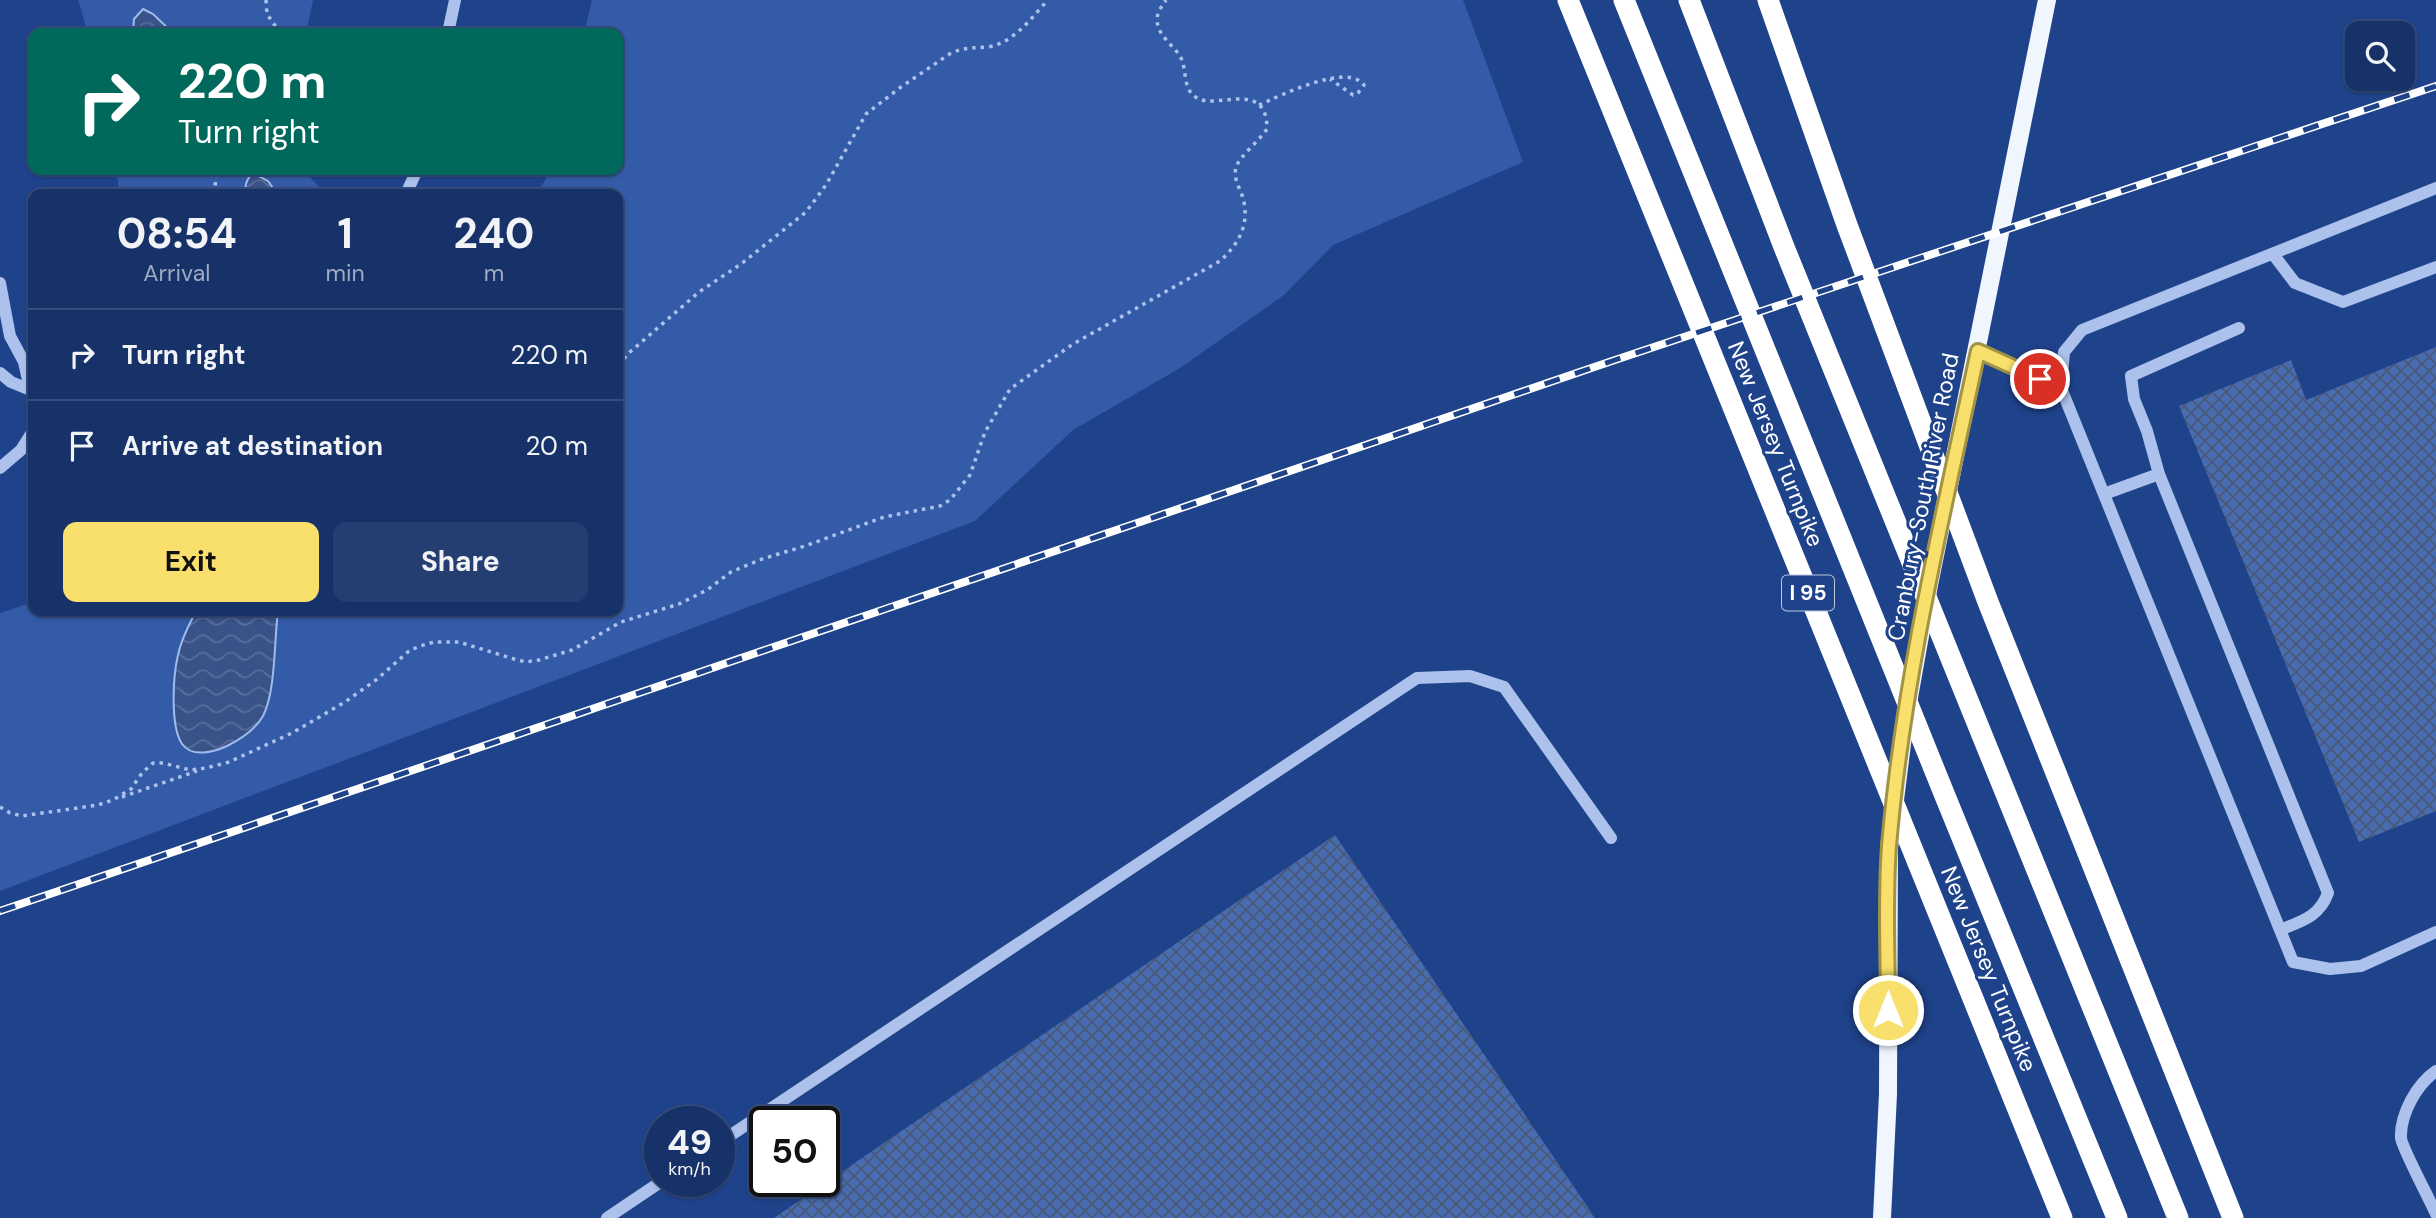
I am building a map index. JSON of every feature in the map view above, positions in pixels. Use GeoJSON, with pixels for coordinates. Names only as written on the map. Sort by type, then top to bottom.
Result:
{"type":"FeatureCollection","features":[{"type":"Feature","properties":{"kind":"highway","name":"New Jersey Turnpike"},"geometry":{"type":"LineString","coordinates":[[1568,0],[2062,1218]]}},
{"type":"Feature","properties":{"kind":"highway","name":"New Jersey Turnpike"},"geometry":{"type":"LineString","coordinates":[[1624,0],[2117,1218]]}},
{"type":"Feature","properties":{"kind":"highway"},"geometry":{"type":"LineString","coordinates":[[1690,0],[1784,247],[2178,1218]]}},
{"type":"Feature","properties":{"kind":"highway"},"geometry":{"type":"LineString","coordinates":[[1768,0],[1847,225],[1988,602],[2233,1218]]}},
{"type":"Feature","properties":{"kind":"main road","name":"Cranbury-South River Road"},"geometry":{"type":"LineString","coordinates":[[1882,1218],[1888,1094],[1889,848],[1905,720],[1929,585],[2047,0]]}},
{"type":"Feature","properties":{"kind":"street"},"geometry":{"type":"LineString","coordinates":[[449,28],[454,0]]}},
{"type":"Feature","properties":{"kind":"street"},"geometry":{"type":"LineString","coordinates":[[2436,188],[2082,330],[2064,352],[2061,388],[2293,962],[2330,969],[2361,966],[2436,932]]}},
{"type":"Feature","properties":{"kind":"street"},"geometry":{"type":"LineString","coordinates":[[2273,254],[2295,284],[2343,302],[2436,267]]}},
{"type":"Feature","properties":{"kind":"street"},"geometry":{"type":"LineString","coordinates":[[0,283],[10,335],[24,362],[28,378]]}},
{"type":"Feature","properties":{"kind":"street"},"geometry":{"type":"LineString","coordinates":[[2239,328],[2131,376],[2134,399],[2147,431],[2159,474],[2328,893],[2323,906],[2312,917],[2280,930]]}},
{"type":"Feature","properties":{"kind":"street"},"geometry":{"type":"LineString","coordinates":[[1978,351],[2061,388]]}},
{"type":"Feature","properties":{"kind":"street"},"geometry":{"type":"LineString","coordinates":[[0,373],[11,382],[28,389]]}},
{"type":"Feature","properties":{"kind":"street"},"geometry":{"type":"LineString","coordinates":[[0,468],[21,450],[28,439]]}},
{"type":"Feature","properties":{"kind":"street"},"geometry":{"type":"LineString","coordinates":[[2104,494],[2159,474]]}},
{"type":"Feature","properties":{"kind":"street"},"geometry":{"type":"LineString","coordinates":[[735,1132],[1417,678],[1470,676],[1504,687],[1611,838]]}},
{"type":"Feature","properties":{"kind":"street"},"geometry":{"type":"LineString","coordinates":[[2436,1071],[2425,1078],[2406,1110],[2401,1139],[2436,1214]]}},
{"type":"Feature","properties":{"kind":"street"},"geometry":{"type":"LineString","coordinates":[[607,1218],[644,1193]]}},
{"type":"Feature","properties":{"kind":"path"},"geometry":{"type":"LineString","coordinates":[[266,0],[267,14],[277,28]]}},
{"type":"Feature","properties":{"kind":"path"},"geometry":{"type":"LineString","coordinates":[[623,360],[699,292],[741,264],[806,212],[841,161],[859,125],[876,105],[951,53],[964,47],[989,47],[1003,43],[1048,0]]}},
{"type":"Feature","properties":{"kind":"path"},"geometry":{"type":"LineString","coordinates":[[0,807],[22,816],[98,805],[114,800],[229,762],[312,724],[420,646],[434,642],[459,642],[526,662],[539,660],[572,650],[621,622],[679,604],[707,590],[731,572],[762,559],[884,517],[940,506],[950,499],[970,475],[985,432],[1010,389],[1073,344],[1220,261],[1238,242],[1246,222],[1236,167],[1267,129],[1265,114],[1259,106],[1241,98],[1209,101],[1192,94],[1184,77],[1182,58],[1160,31],[1158,13],[1166,0]]}},
{"type":"Feature","properties":{"kind":"path"},"geometry":{"type":"LineString","coordinates":[[1259,106],[1300,88],[1330,79],[1342,76],[1355,77],[1364,85],[1353,95],[1330,79]]}},
{"type":"Feature","properties":{"kind":"path"},"geometry":{"type":"LineString","coordinates":[[114,800],[131,789],[153,763],[190,770],[206,768]]}},
{"type":"Feature","properties":{"kind":"shaded area"},"geometry":{"type":"Polygon","coordinates":[[[78,0],[313,0],[307,28],[86,28],[78,0]]]}},
{"type":"Feature","properties":{"kind":"shaded area"},"geometry":{"type":"Polygon","coordinates":[[[592,0],[1463,0],[1523,162],[1333,245],[1284,295],[1180,368],[1073,430],[975,521],[0,891],[0,613],[28,604],[28,616],[623,616],[623,189],[540,189],[548,175],[623,175],[623,28],[585,28],[592,0]]]}},
{"type":"Feature","properties":{"kind":"shaded area"},"geometry":{"type":"Polygon","coordinates":[[[117,175],[308,175],[321,189],[119,189],[117,175]]]}},
{"type":"Feature","properties":{"kind":"water"},"geometry":{"type":"Polygon","coordinates":[[[143,9],[153,14],[168,28],[133,28],[134,19],[143,9]]]}},
{"type":"Feature","properties":{"kind":"water"},"geometry":{"type":"Polygon","coordinates":[[[257,175],[268,181],[274,189],[245,189],[249,178],[257,175]]]}},
{"type":"Feature","properties":{"kind":"water"},"geometry":{"type":"Polygon","coordinates":[[[194,616],[278,616],[270,693],[263,716],[252,730],[210,752],[191,751],[182,744],[178,736],[174,688],[183,638],[194,616]]]}},
{"type":"Feature","properties":{"kind":"building"},"geometry":{"type":"Polygon","coordinates":[[[2436,347],[2436,811],[2359,842],[2179,406],[2291,360],[2306,400],[2436,347]]]}},
{"type":"Feature","properties":{"kind":"building"},"geometry":{"type":"Polygon","coordinates":[[[1335,835],[1595,1218],[774,1218],[805,1197],[840,1197],[840,1173],[1335,835]]]}},
{"type":"Feature","properties":{"kind":"railway"},"geometry":{"type":"LineString","coordinates":[[0,911],[1612,361],[2436,86]]}},
{"type":"Feature","properties":{"kind":"route"},"geometry":{"type":"LineString","coordinates":[[1888,1010],[1889,848],[1905,720],[1929,585],[1978,351],[2040,379]]}}]}
